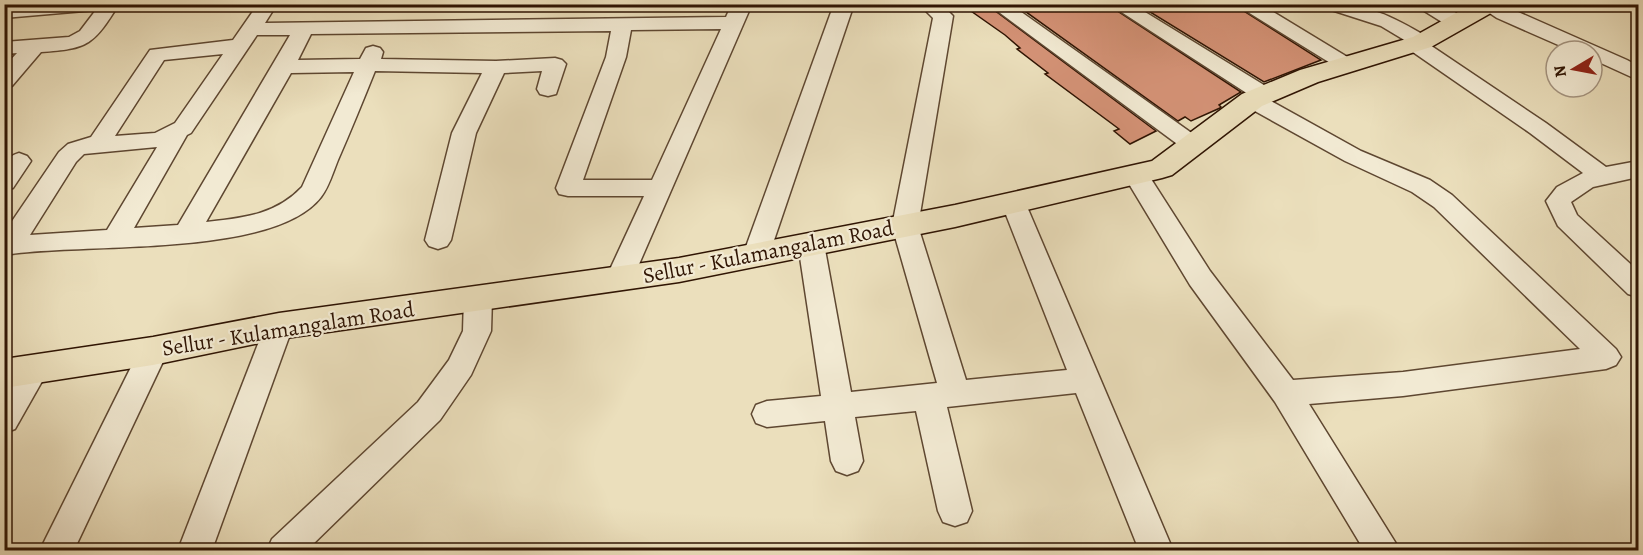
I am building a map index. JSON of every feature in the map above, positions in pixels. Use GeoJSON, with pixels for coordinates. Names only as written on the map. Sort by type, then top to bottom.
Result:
{"type":"FeatureCollection","features":[{"type":"Feature","properties":{"kind":"main road","name":"Sellur - Kulamangalam Road"},"geometry":{"type":"LineString","coordinates":[[19,371],[153,351],[279,326],[620,278],[756,255],[905,226],[1162,168],[1258,97],[1309,76],[1418,43],[1488,5]]}},
{"type":"Feature","properties":{"kind":"street"},"geometry":{"type":"LineString","coordinates":[[4,12],[97,4]]}},
{"type":"Feature","properties":{"kind":"street"},"geometry":{"type":"LineString","coordinates":[[4,48],[78,42],[87,38],[110,4]]}},
{"type":"Feature","properties":{"kind":"street"},"geometry":{"type":"LineString","coordinates":[[7,246],[67,157],[76,149],[99,143],[159,140],[183,128],[268,4]]}},
{"type":"Feature","properties":{"kind":"street"},"geometry":{"type":"LineString","coordinates":[[756,255],[843,4]]}},
{"type":"Feature","properties":{"kind":"street"},"geometry":{"type":"LineString","coordinates":[[928,4],[943,16],[905,226],[943,395],[933,420],[956,511]]}},
{"type":"Feature","properties":{"kind":"street"},"geometry":{"type":"LineString","coordinates":[[997,4],[1192,144]]}},
{"type":"Feature","properties":{"kind":"street"},"geometry":{"type":"LineString","coordinates":[[1118,4],[1258,97],[1353,156],[1421,186],[1443,201],[1606,357],[1403,384],[1286,393]]}},
{"type":"Feature","properties":{"kind":"street"},"geometry":{"type":"LineString","coordinates":[[1244,4],[1347,64]]}},
{"type":"Feature","properties":{"kind":"street"},"geometry":{"type":"LineString","coordinates":[[1422,4],[1457,23]]}},
{"type":"Feature","properties":{"kind":"street"},"geometry":{"type":"LineString","coordinates":[[1333,5],[1388,22],[1603,177]]}},
{"type":"Feature","properties":{"kind":"street"},"geometry":{"type":"LineString","coordinates":[[1488,5],[1528,26],[1593,51],[1638,74]]}},
{"type":"Feature","properties":{"kind":"street"},"geometry":{"type":"LineString","coordinates":[[99,143],[157,54],[304,28],[622,24],[738,14],[620,278]]}},
{"type":"Feature","properties":{"kind":"street"},"geometry":{"type":"LineString","coordinates":[[622,24],[616,57],[568,188],[660,188]]}},
{"type":"Feature","properties":{"kind":"street"},"geometry":{"type":"LineString","coordinates":[[7,246],[186,234],[270,220],[304,203],[313,191],[367,65],[386,27]]}},
{"type":"Feature","properties":{"kind":"street"},"geometry":{"type":"LineString","coordinates":[[186,234],[284,68],[304,28]]}},
{"type":"Feature","properties":{"kind":"street"},"geometry":{"type":"LineString","coordinates":[[4,81],[35,46]]}},
{"type":"Feature","properties":{"kind":"street"},"geometry":{"type":"LineString","coordinates":[[284,68],[367,65],[496,67],[555,64],[548,89]]}},
{"type":"Feature","properties":{"kind":"street"},"geometry":{"type":"LineString","coordinates":[[438,240],[464,133],[496,67]]}},
{"type":"Feature","properties":{"kind":"street"},"geometry":{"type":"LineString","coordinates":[[115,239],[178,132]]}},
{"type":"Feature","properties":{"kind":"street"},"geometry":{"type":"LineString","coordinates":[[4,182],[19,161]]}},
{"type":"Feature","properties":{"kind":"street"},"geometry":{"type":"LineString","coordinates":[[1638,169],[1579,182],[1566,190],[1558,201],[1567,220],[1638,287]]}},
{"type":"Feature","properties":{"kind":"street"},"geometry":{"type":"LineString","coordinates":[[1135,174],[1200,278],[1286,393],[1383,550]]}},
{"type":"Feature","properties":{"kind":"street"},"geometry":{"type":"LineString","coordinates":[[1013,202],[1156,550]]}},
{"type":"Feature","properties":{"kind":"street"},"geometry":{"type":"LineString","coordinates":[[811,244],[847,461]]}},
{"type":"Feature","properties":{"kind":"street"},"geometry":{"type":"LineString","coordinates":[[284,550],[429,411],[465,358],[477,331],[478,298]]}},
{"type":"Feature","properties":{"kind":"street"},"geometry":{"type":"LineString","coordinates":[[195,550],[279,326]]}},
{"type":"Feature","properties":{"kind":"street"},"geometry":{"type":"LineString","coordinates":[[57,550],[153,351]]}},
{"type":"Feature","properties":{"kind":"street"},"geometry":{"type":"LineString","coordinates":[[4,420],[19,371]]}},
{"type":"Feature","properties":{"kind":"street"},"geometry":{"type":"LineString","coordinates":[[767,414],[1086,380]]}},
{"type":"Feature","properties":{"kind":"building"},"geometry":{"type":"Polygon","coordinates":[[[961,4],[986,4],[1156,131],[1130,144],[1114,131],[1119,129],[1045,74],[1048,73],[1017,49],[1020,48],[1005,35],[961,4]]]}},
{"type":"Feature","properties":{"kind":"building"},"geometry":{"type":"Polygon","coordinates":[[[1015,4],[1067,4],[1075,10],[1089,4],[1107,4],[1241,92],[1219,105],[1220,108],[1191,121],[1185,117],[1178,121],[1015,4]]]}},
{"type":"Feature","properties":{"kind":"building"},"geometry":{"type":"Polygon","coordinates":[[[1137,4],[1233,4],[1321,60],[1264,82],[1137,4]]]}}]}
